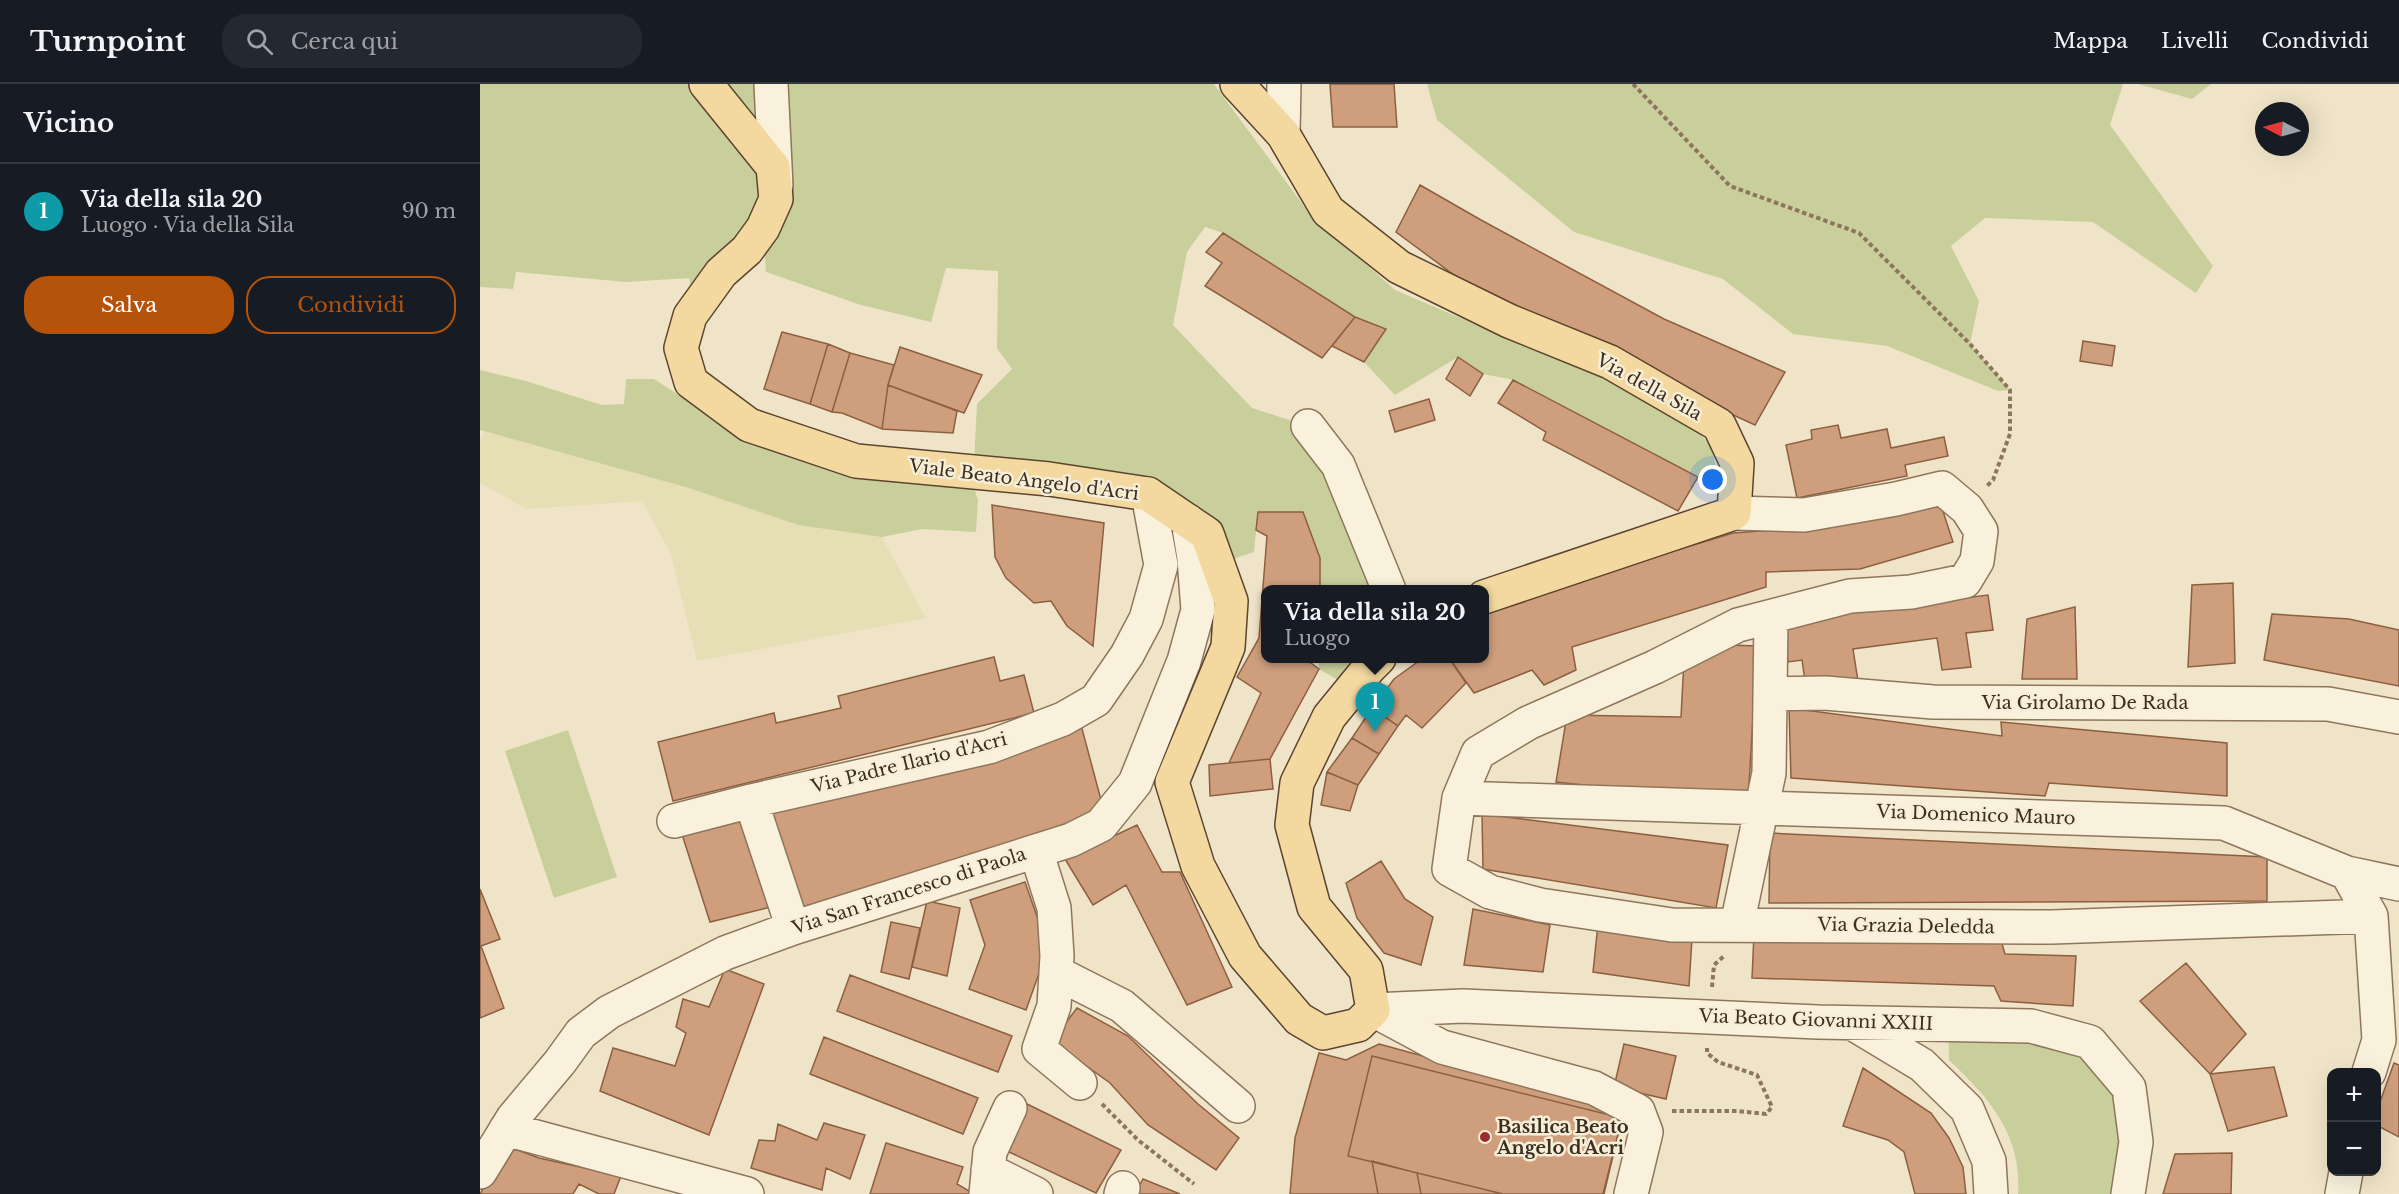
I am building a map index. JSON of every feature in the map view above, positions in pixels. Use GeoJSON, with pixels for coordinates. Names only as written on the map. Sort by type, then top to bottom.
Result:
{"type":"FeatureCollection","features":[{"type":"Feature","properties":{"kind":"main road"},"geometry":{"type":"LineString","coordinates":[[706,84],[773,167],[776,200]]}},
{"type":"Feature","properties":{"kind":"main road","name":"Via della Sila"},"geometry":{"type":"LineString","coordinates":[[1238,84],[1283,134],[1328,211],[1399,267],[1509,321],[1610,362],[1719,425],[1737,463],[1734,513]]}},
{"type":"Feature","properties":{"kind":"main road","name":"Viale Beato Angelo d'Acri"},"geometry":{"type":"LineString","coordinates":[[776,200],[758,235],[747,250],[721,273],[690,316],[681,348],[692,382],[749,425],[856,462],[1049,479],[1148,494],[1207,534],[1231,601],[1228,647],[1172,782],[1198,866],[1245,956],[1299,1019],[1323,1033],[1358,1025],[1373,1010]]}},
{"type":"Feature","properties":{"kind":"main road"},"geometry":{"type":"LineString","coordinates":[[1489,596],[1734,513]]}},
{"type":"Feature","properties":{"kind":"main road"},"geometry":{"type":"LineString","coordinates":[[1373,1010],[1366,970],[1314,907],[1292,825],[1297,783],[1329,717],[1374,663]]}},
{"type":"Feature","properties":{"kind":"street"},"geometry":{"type":"LineString","coordinates":[[771,84],[776,200]]}},
{"type":"Feature","properties":{"kind":"street"},"geometry":{"type":"LineString","coordinates":[[1283,134],[1284,84]]}},
{"type":"Feature","properties":{"kind":"street"},"geometry":{"type":"LineString","coordinates":[[1308,426],[1338,465],[1387,585]]}},
{"type":"Feature","properties":{"kind":"street"},"geometry":{"type":"LineString","coordinates":[[1459,798],[1478,753],[1528,723],[1655,667],[1738,625],[1850,596],[1911,592],[1965,581],[1977,561],[1981,531],[1966,509],[1942,488],[1896,499],[1804,515],[1734,513]]}},
{"type":"Feature","properties":{"kind":"street","name":"Via Padre Ilario d'Acri"},"geometry":{"type":"LineString","coordinates":[[674,821],[751,801],[989,747],[1063,719],[1096,700],[1127,656],[1146,619],[1161,565],[1148,494]]}},
{"type":"Feature","properties":{"kind":"street","name":"Via San Francesco di Paola"},"geometry":{"type":"LineString","coordinates":[[480,1172],[506,1130],[581,1033],[609,1012],[725,953],[793,928],[1071,840],[1101,825],[1135,783],[1184,661],[1198,610],[1194,558],[1188,521]]}},
{"type":"Feature","properties":{"kind":"street"},"geometry":{"type":"LineString","coordinates":[[1737,925],[1769,773],[1771,617]]}},
{"type":"Feature","properties":{"kind":"street","name":"Via Girolamo De Rada"},"geometry":{"type":"LineString","coordinates":[[1770,694],[1825,693],[1944,702],[2328,704],[2399,717]]}},
{"type":"Feature","properties":{"kind":"street","name":"Via Domenico Mauro"},"geometry":{"type":"LineString","coordinates":[[1459,798],[2224,823],[2347,873],[2399,884]]}},
{"type":"Feature","properties":{"kind":"street","name":"Via Grazia Deledda"},"geometry":{"type":"LineString","coordinates":[[1459,798],[1449,869],[1490,892],[1540,905],[1672,925],[2052,927],[2371,916]]}},
{"type":"Feature","properties":{"kind":"street"},"geometry":{"type":"LineString","coordinates":[[751,801],[793,928]]}},
{"type":"Feature","properties":{"kind":"street"},"geometry":{"type":"LineString","coordinates":[[1036,851],[1054,908],[1057,973],[1054,1006],[1039,1049],[1080,1083]]}},
{"type":"Feature","properties":{"kind":"street"},"geometry":{"type":"LineString","coordinates":[[2347,873],[2371,916],[2389,1044],[2372,1068]]}},
{"type":"Feature","properties":{"kind":"street"},"geometry":{"type":"LineString","coordinates":[[1057,973],[1122,1006],[1238,1106]]}},
{"type":"Feature","properties":{"kind":"street","name":"Via Beato Giovanni XXIII"},"geometry":{"type":"LineString","coordinates":[[1373,1010],[1463,1006],[1852,1023],[2031,1026],[2090,1042],[2129,1088],[2136,1142],[2128,1194]]}},
{"type":"Feature","properties":{"kind":"street"},"geometry":{"type":"LineString","coordinates":[[1373,1010],[1442,1047],[1594,1088],[1638,1111],[1646,1132],[1631,1194]]}},
{"type":"Feature","properties":{"kind":"street"},"geometry":{"type":"LineString","coordinates":[[1852,1023],[1922,1065],[1967,1109],[1989,1161],[1991,1194]]}},
{"type":"Feature","properties":{"kind":"street"},"geometry":{"type":"LineString","coordinates":[[1010,1108],[990,1152],[987,1182],[1036,1194]]}},
{"type":"Feature","properties":{"kind":"street"},"geometry":{"type":"LineString","coordinates":[[506,1130],[747,1194]]}},
{"type":"Feature","properties":{"kind":"street"},"geometry":{"type":"LineString","coordinates":[[2342,1194],[2345,1176]]}},
{"type":"Feature","properties":{"kind":"path"},"geometry":{"type":"LineString","coordinates":[[1633,84],[1730,186],[1859,233],[1970,344],[2010,390],[2010,434],[1993,480],[1966,509]]}},
{"type":"Feature","properties":{"kind":"path"},"geometry":{"type":"LineString","coordinates":[[1080,1083],[1138,1140],[1194,1184]]}},
{"type":"Feature","properties":{"kind":"shaded area"},"geometry":{"type":"Polygon","coordinates":[[[484,431],[689,488],[798,525],[882,537],[926,618],[697,661],[671,554],[642,501],[527,509],[480,483],[480,442],[484,431]]]}},
{"type":"Feature","properties":{"kind":"green space"},"geometry":{"type":"Polygon","coordinates":[[[480,84],[1214,84],[1309,213],[1395,290],[1500,335],[1602,372],[1685,419],[1712,447],[1716,470],[1714,486],[1514,380],[1483,374],[1458,357],[1395,395],[1364,362],[1386,329],[1355,317],[1223,233],[1205,227],[1187,252],[1173,325],[1252,408],[1308,426],[1387,585],[1320,585],[1320,558],[1303,512],[1258,512],[1254,552],[1218,564],[1148,494],[969,473],[978,500],[976,532],[922,529],[882,537],[798,525],[689,488],[480,430],[480,370],[526,381],[602,405],[624,404],[626,379],[654,379],[679,395],[681,384],[847,458],[974,462],[977,404],[1012,369],[997,348],[998,271],[946,268],[931,322],[861,305],[766,272],[763,229],[691,287],[689,278],[626,282],[516,272],[513,289],[480,287],[480,84]]]}},
{"type":"Feature","properties":{"kind":"green space"},"geometry":{"type":"Polygon","coordinates":[[[1427,84],[2123,84],[2110,125],[2213,266],[2196,293],[2093,222],[1985,218],[1951,246],[1979,301],[1970,344],[2010,390],[1998,391],[1887,346],[1793,334],[1723,279],[1574,232],[1437,120],[1427,84]]]}},
{"type":"Feature","properties":{"kind":"green space"},"geometry":{"type":"Polygon","coordinates":[[[2138,84],[2211,84],[2192,99],[2138,84]]]}},
{"type":"Feature","properties":{"kind":"green space"},"geometry":{"type":"Polygon","coordinates":[[[1319,663],[1375,663],[1352,688],[1319,669],[1319,663]]]}},
{"type":"Feature","properties":{"kind":"green space"},"geometry":{"type":"Polygon","coordinates":[[[568,730],[617,877],[554,898],[505,751],[568,730]]]}},
{"type":"Feature","properties":{"kind":"green space"},"geometry":{"type":"Polygon","coordinates":[[[1948,1024],[2090,1042],[2129,1088],[2128,1194],[2018,1194],[2015,1153],[2008,1135],[1989,1103],[1949,1060],[1948,1024]]]}},
{"type":"Feature","properties":{"kind":"building"},"geometry":{"type":"Polygon","coordinates":[[[1330,84],[1394,84],[1397,127],[1333,127],[1330,84]]]}},
{"type":"Feature","properties":{"kind":"building"},"geometry":{"type":"Polygon","coordinates":[[[1420,185],[1664,319],[1785,372],[1755,425],[1594,351],[1454,275],[1396,232],[1420,185]]]}},
{"type":"Feature","properties":{"kind":"building"},"geometry":{"type":"Polygon","coordinates":[[[1223,233],[1355,317],[1322,358],[1205,286],[1222,263],[1206,252],[1223,233]]]}},
{"type":"Feature","properties":{"kind":"building"},"geometry":{"type":"Polygon","coordinates":[[[1355,317],[1386,329],[1364,362],[1332,346],[1355,317]]]}},
{"type":"Feature","properties":{"kind":"building"},"geometry":{"type":"Polygon","coordinates":[[[782,332],[828,344],[810,404],[764,389],[782,332]]]}},
{"type":"Feature","properties":{"kind":"building"},"geometry":{"type":"Polygon","coordinates":[[[2083,341],[2115,346],[2112,366],[2080,361],[2083,341]]]}},
{"type":"Feature","properties":{"kind":"building"},"geometry":{"type":"Polygon","coordinates":[[[828,344],[850,353],[832,412],[810,404],[828,344]]]}},
{"type":"Feature","properties":{"kind":"building"},"geometry":{"type":"Polygon","coordinates":[[[900,347],[982,375],[964,413],[888,385],[900,347]]]}},
{"type":"Feature","properties":{"kind":"building"},"geometry":{"type":"Polygon","coordinates":[[[850,353],[894,365],[888,385],[882,429],[842,413],[832,412],[850,353]]]}},
{"type":"Feature","properties":{"kind":"building"},"geometry":{"type":"Polygon","coordinates":[[[1458,357],[1483,374],[1470,396],[1446,379],[1458,357]]]}},
{"type":"Feature","properties":{"kind":"building"},"geometry":{"type":"Polygon","coordinates":[[[1513,380],[1698,477],[1678,511],[1543,440],[1546,432],[1498,403],[1513,380]]]}},
{"type":"Feature","properties":{"kind":"building"},"geometry":{"type":"Polygon","coordinates":[[[888,385],[957,411],[953,433],[882,429],[888,385]]]}},
{"type":"Feature","properties":{"kind":"building"},"geometry":{"type":"Polygon","coordinates":[[[1429,399],[1435,420],[1395,432],[1389,411],[1429,399]]]}},
{"type":"Feature","properties":{"kind":"building"},"geometry":{"type":"Polygon","coordinates":[[[1838,425],[1841,438],[1887,429],[1891,448],[1944,437],[1948,456],[1905,465],[1907,476],[1797,498],[1786,445],[1812,439],[1811,430],[1838,425]]]}},
{"type":"Feature","properties":{"kind":"building"},"geometry":{"type":"Polygon","coordinates":[[[1939,499],[1953,542],[1860,569],[1766,572],[1766,587],[1572,647],[1576,670],[1544,685],[1532,670],[1474,693],[1453,663],[1489,663],[1489,611],[1607,571],[1733,533],[1814,527],[1939,499]]]}},
{"type":"Feature","properties":{"kind":"building"},"geometry":{"type":"Polygon","coordinates":[[[992,505],[1104,523],[1093,646],[1067,626],[1051,601],[1034,603],[1006,578],[995,557],[992,505]]]}},
{"type":"Feature","properties":{"kind":"building"},"geometry":{"type":"Polygon","coordinates":[[[1258,512],[1303,512],[1320,558],[1320,585],[1263,585],[1267,536],[1256,530],[1258,512]]]}},
{"type":"Feature","properties":{"kind":"building"},"geometry":{"type":"Polygon","coordinates":[[[2233,583],[2235,663],[2188,667],[2192,585],[2233,583]]]}},
{"type":"Feature","properties":{"kind":"building"},"geometry":{"type":"Polygon","coordinates":[[[1988,595],[1993,630],[1966,633],[1971,667],[1942,670],[1937,638],[1853,649],[1858,681],[1806,688],[1802,660],[1788,662],[1783,621],[1988,595]]]}},
{"type":"Feature","properties":{"kind":"building"},"geometry":{"type":"Polygon","coordinates":[[[2075,607],[2077,679],[2022,679],[2027,619],[2075,607]]]}},
{"type":"Feature","properties":{"kind":"building"},"geometry":{"type":"Polygon","coordinates":[[[1261,612],[1261,663],[1311,663],[1319,669],[1270,759],[1229,763],[1261,693],[1237,677],[1259,638],[1261,612]]]}},
{"type":"Feature","properties":{"kind":"building"},"geometry":{"type":"Polygon","coordinates":[[[2272,614],[2349,619],[2399,630],[2399,686],[2264,660],[2272,614]]]}},
{"type":"Feature","properties":{"kind":"building"},"geometry":{"type":"Polygon","coordinates":[[[1728,645],[1757,646],[1748,803],[1556,782],[1567,715],[1681,717],[1684,660],[1728,645]]]}},
{"type":"Feature","properties":{"kind":"building"},"geometry":{"type":"Polygon","coordinates":[[[994,657],[1000,681],[1024,675],[1034,713],[673,801],[658,742],[774,713],[776,723],[841,708],[838,696],[994,657]]]}},
{"type":"Feature","properties":{"kind":"building"},"geometry":{"type":"Polygon","coordinates":[[[1416,663],[1452,663],[1466,683],[1422,728],[1406,715],[1398,726],[1372,708],[1394,679],[1416,663]]]}},
{"type":"Feature","properties":{"kind":"building"},"geometry":{"type":"Polygon","coordinates":[[[1372,708],[1398,726],[1379,754],[1352,738],[1372,708]]]}},
{"type":"Feature","properties":{"kind":"building"},"geometry":{"type":"Polygon","coordinates":[[[1789,708],[2002,736],[2001,722],[2227,743],[2227,796],[2049,783],[2045,796],[1791,778],[1789,708]]]}},
{"type":"Feature","properties":{"kind":"building"},"geometry":{"type":"Polygon","coordinates":[[[1081,725],[1104,811],[1027,843],[798,912],[764,806],[1081,725]]]}},
{"type":"Feature","properties":{"kind":"building"},"geometry":{"type":"Polygon","coordinates":[[[1352,738],[1379,754],[1358,785],[1327,772],[1352,738]]]}},
{"type":"Feature","properties":{"kind":"building"},"geometry":{"type":"Polygon","coordinates":[[[1270,759],[1273,789],[1210,796],[1209,765],[1270,759]]]}},
{"type":"Feature","properties":{"kind":"building"},"geometry":{"type":"Polygon","coordinates":[[[1327,772],[1358,785],[1350,811],[1321,805],[1327,772]]]}},
{"type":"Feature","properties":{"kind":"building"},"geometry":{"type":"Polygon","coordinates":[[[741,812],[771,907],[710,922],[680,828],[741,812]]]}},
{"type":"Feature","properties":{"kind":"building"},"geometry":{"type":"Polygon","coordinates":[[[1482,814],[1728,845],[1716,908],[1483,869],[1482,814]]]}},
{"type":"Feature","properties":{"kind":"building"},"geometry":{"type":"Polygon","coordinates":[[[1137,825],[1162,872],[1180,872],[1232,987],[1187,1005],[1126,885],[1093,905],[1065,859],[1137,825]]]}},
{"type":"Feature","properties":{"kind":"building"},"geometry":{"type":"Polygon","coordinates":[[[1770,833],[2267,857],[2267,901],[1769,903],[1770,833]]]}},
{"type":"Feature","properties":{"kind":"building"},"geometry":{"type":"Polygon","coordinates":[[[1381,861],[1405,899],[1433,917],[1421,965],[1384,953],[1357,918],[1346,883],[1381,861]]]}},
{"type":"Feature","properties":{"kind":"building"},"geometry":{"type":"Polygon","coordinates":[[[1025,882],[1048,948],[1026,1010],[969,989],[985,945],[970,900],[1025,882]]]}},
{"type":"Feature","properties":{"kind":"building"},"geometry":{"type":"Polygon","coordinates":[[[480,889],[500,939],[481,946],[504,1008],[480,1018],[480,889]]]}},
{"type":"Feature","properties":{"kind":"building"},"geometry":{"type":"Polygon","coordinates":[[[927,901],[960,908],[947,976],[912,967],[927,901]]]}},
{"type":"Feature","properties":{"kind":"building"},"geometry":{"type":"Polygon","coordinates":[[[1473,909],[1550,925],[1543,972],[1464,965],[1473,909]]]}},
{"type":"Feature","properties":{"kind":"building"},"geometry":{"type":"Polygon","coordinates":[[[891,922],[920,928],[909,979],[881,972],[891,922]]]}},
{"type":"Feature","properties":{"kind":"building"},"geometry":{"type":"Polygon","coordinates":[[[1598,924],[1692,939],[1689,986],[1593,972],[1598,924]]]}},
{"type":"Feature","properties":{"kind":"building"},"geometry":{"type":"Polygon","coordinates":[[[1754,934],[2000,937],[2005,954],[2076,956],[2073,1006],[2001,1001],[1994,986],[1752,978],[1754,934]]]}},
{"type":"Feature","properties":{"kind":"building"},"geometry":{"type":"Polygon","coordinates":[[[2186,963],[2246,1034],[2210,1074],[2140,1001],[2186,963]]]}},
{"type":"Feature","properties":{"kind":"building"},"geometry":{"type":"Polygon","coordinates":[[[725,969],[764,984],[709,1135],[600,1091],[613,1048],[675,1066],[686,1033],[676,1027],[683,999],[709,1007],[725,969]]]}},
{"type":"Feature","properties":{"kind":"building"},"geometry":{"type":"Polygon","coordinates":[[[850,975],[1012,1036],[998,1072],[837,1011],[850,975]]]}},
{"type":"Feature","properties":{"kind":"building"},"geometry":{"type":"Polygon","coordinates":[[[1077,1008],[1128,1036],[1198,1104],[1239,1138],[1216,1170],[1148,1125],[1110,1083],[1052,1041],[1077,1008]]]}},
{"type":"Feature","properties":{"kind":"building"},"geometry":{"type":"Polygon","coordinates":[[[824,1037],[978,1098],[963,1134],[810,1074],[824,1037]]]}},
{"type":"Feature","properties":{"kind":"building","name":"Basilica Beato Angelo d'Acri"},"geometry":{"type":"Polygon","coordinates":[[[1379,1044],[1595,1103],[1622,1118],[1604,1194],[1290,1194],[1295,1138],[1319,1053],[1346,1060],[1379,1044]]]}},
{"type":"Feature","properties":{"kind":"building"},"geometry":{"type":"Polygon","coordinates":[[[1624,1044],[1676,1056],[1666,1099],[1614,1087],[1624,1044]]]}},
{"type":"Feature","properties":{"kind":"building","name":"Basilica Beato Angelo d'Acri"},"geometry":{"type":"Polygon","coordinates":[[[1372,1056],[1622,1118],[1603,1194],[1503,1194],[1348,1156],[1372,1056]]]}},
{"type":"Feature","properties":{"kind":"building"},"geometry":{"type":"Polygon","coordinates":[[[2394,1063],[2399,1065],[2399,1137],[2381,1128],[2381,1099],[2394,1063]]]}},
{"type":"Feature","properties":{"kind":"building"},"geometry":{"type":"Polygon","coordinates":[[[2274,1067],[2287,1116],[2228,1131],[2210,1074],[2274,1067]]]}},
{"type":"Feature","properties":{"kind":"building"},"geometry":{"type":"Polygon","coordinates":[[[1863,1068],[1931,1113],[1949,1138],[1963,1167],[1966,1194],[1915,1194],[1904,1152],[1888,1140],[1843,1126],[1863,1068]]]}},
{"type":"Feature","properties":{"kind":"building"},"geometry":{"type":"Polygon","coordinates":[[[1025,1103],[1121,1150],[1096,1193],[1007,1151],[1025,1103]]]}},
{"type":"Feature","properties":{"kind":"building"},"geometry":{"type":"Polygon","coordinates":[[[824,1123],[865,1135],[850,1179],[826,1168],[822,1190],[751,1168],[759,1140],[775,1141],[778,1124],[817,1140],[824,1123]]]}},
{"type":"Feature","properties":{"kind":"building"},"geometry":{"type":"Polygon","coordinates":[[[886,1143],[963,1167],[957,1184],[974,1194],[870,1194],[886,1143]]]}},
{"type":"Feature","properties":{"kind":"building"},"geometry":{"type":"Polygon","coordinates":[[[507,1146],[539,1158],[621,1176],[614,1194],[599,1194],[579,1184],[573,1194],[480,1194],[507,1146]]]}},
{"type":"Feature","properties":{"kind":"building"},"geometry":{"type":"Polygon","coordinates":[[[2232,1153],[2231,1194],[2163,1194],[2175,1154],[2232,1153]]]}},
{"type":"Feature","properties":{"kind":"building"},"geometry":{"type":"Polygon","coordinates":[[[1372,1161],[1417,1173],[1421,1194],[1378,1194],[1372,1161]]]}},
{"type":"Feature","properties":{"kind":"building"},"geometry":{"type":"Polygon","coordinates":[[[1143,1179],[1180,1194],[1135,1194],[1143,1179]]]}},
{"type":"Feature","properties":{"kind":"place","name":"Via della sila 20"},"geometry":{"type":"Point","coordinates":[1375,732]}},
{"type":"Feature","properties":{"kind":"place","name":"Basilica Beato Angelo d'Acri"},"geometry":{"type":"Point","coordinates":[1485,1137]}}]}
